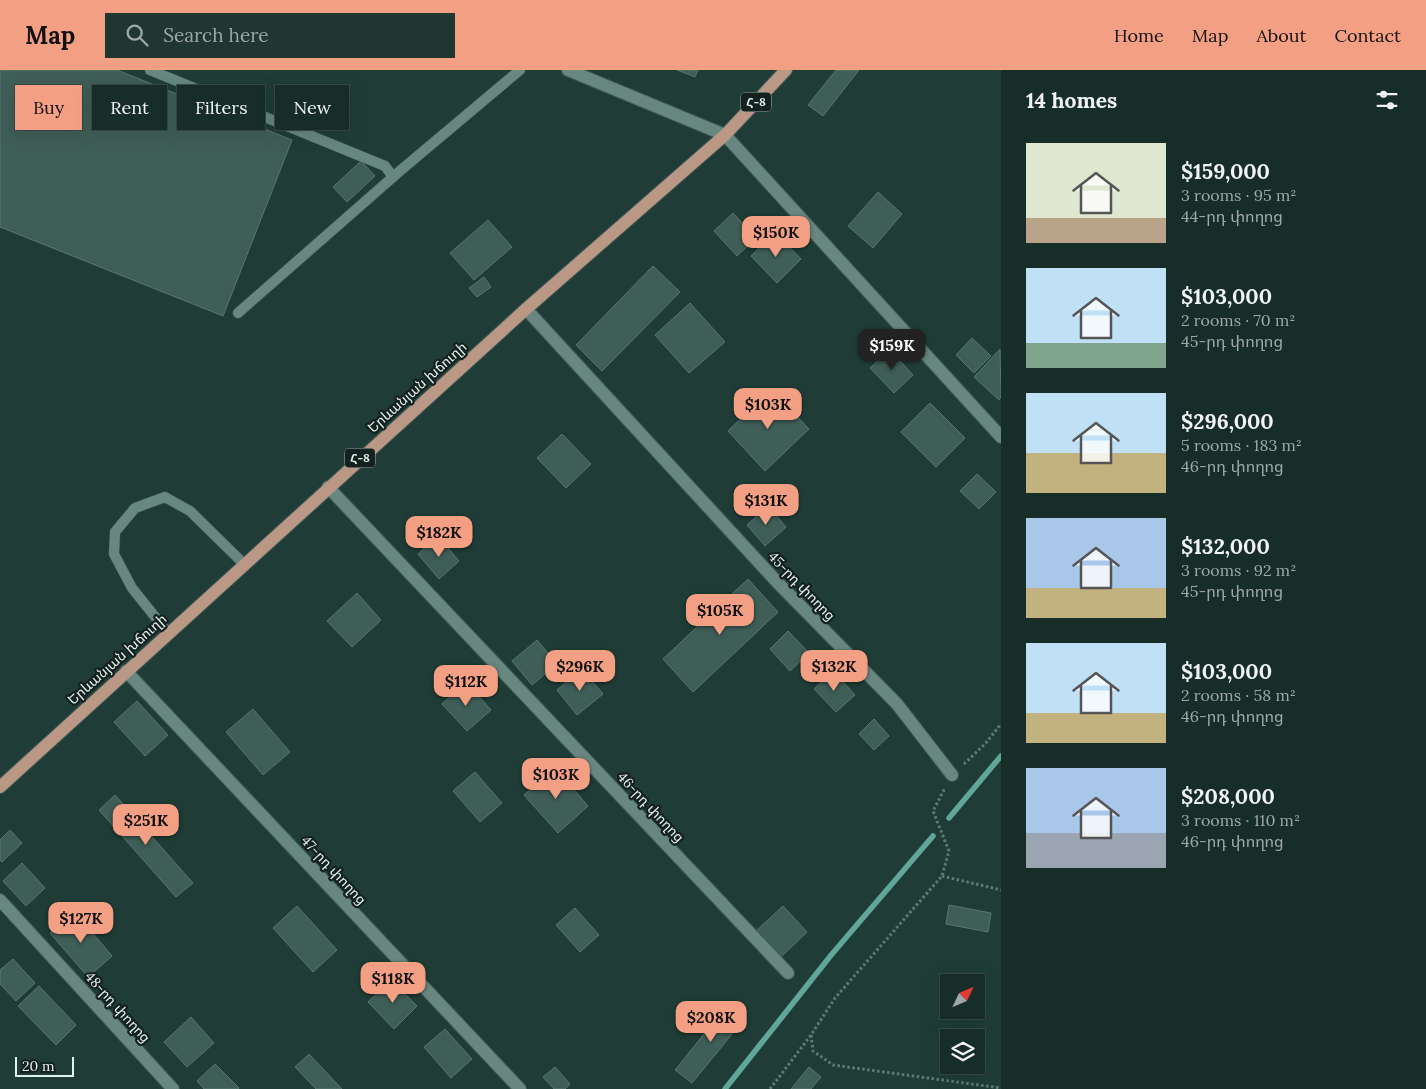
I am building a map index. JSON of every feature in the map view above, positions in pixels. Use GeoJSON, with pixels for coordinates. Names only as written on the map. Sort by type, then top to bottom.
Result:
{"type":"FeatureCollection","features":[{"type":"Feature","properties":{"kind":"main road","name":"Երևանյան խճուղի"},"geometry":{"type":"LineString","coordinates":[[0,786],[526,309],[725,135],[786,70]]}},
{"type":"Feature","properties":{"kind":"street"},"geometry":{"type":"LineString","coordinates":[[568,70],[725,135],[1001,437]]}},
{"type":"Feature","properties":{"kind":"street","name":"45-րդ փողոց"},"geometry":{"type":"LineString","coordinates":[[526,309],[777,582],[897,704],[952,775]]}},
{"type":"Feature","properties":{"kind":"street","name":"46-րդ փողոց"},"geometry":{"type":"LineString","coordinates":[[328,487],[788,973]]}},
{"type":"Feature","properties":{"kind":"street","name":"47-րդ փողոց"},"geometry":{"type":"LineString","coordinates":[[126,672],[520,1089]]}},
{"type":"Feature","properties":{"kind":"street","name":"48-րդ փողոց"},"geometry":{"type":"LineString","coordinates":[[0,900],[173,1089]]}},
{"type":"Feature","properties":{"kind":"lane"},"geometry":{"type":"LineString","coordinates":[[150,70],[385,166],[393,176]]}},
{"type":"Feature","properties":{"kind":"lane"},"geometry":{"type":"LineString","coordinates":[[238,313],[393,176],[520,70]]}},
{"type":"Feature","properties":{"kind":"lane"},"geometry":{"type":"LineString","coordinates":[[168,633],[132,588],[114,554],[115,532],[135,508],[165,498],[190,511],[244,564]]}},
{"type":"Feature","properties":{"kind":"path"},"geometry":{"type":"LineString","coordinates":[[770,1089],[811,1035],[835,998],[942,876],[949,851],[933,811],[952,775],[985,744],[1001,724]]}},
{"type":"Feature","properties":{"kind":"path"},"geometry":{"type":"LineString","coordinates":[[942,876],[1001,890]]}},
{"type":"Feature","properties":{"kind":"path"},"geometry":{"type":"LineString","coordinates":[[811,1035],[813,1051],[833,1065],[1001,1088]]}},
{"type":"Feature","properties":{"kind":"building"},"geometry":{"type":"Polygon","coordinates":[[[0,70],[117,70],[154,85],[92,85],[92,130],[167,130],[167,90],[177,94],[177,130],[265,129],[292,140],[223,316],[0,227],[0,70]]]}},
{"type":"Feature","properties":{"kind":"building"},"geometry":{"type":"Polygon","coordinates":[[[677,70],[698,70],[695,77],[677,70]]]}},
{"type":"Feature","properties":{"kind":"building"},"geometry":{"type":"Polygon","coordinates":[[[836,70],[859,70],[823,116],[808,105],[836,70]]]}},
{"type":"Feature","properties":{"kind":"building"},"geometry":{"type":"Polygon","coordinates":[[[361,161],[375,176],[347,202],[333,187],[361,161]]]}},
{"type":"Feature","properties":{"kind":"building"},"geometry":{"type":"Polygon","coordinates":[[[878,192],[902,214],[873,248],[848,226],[878,192]]]}},
{"type":"Feature","properties":{"kind":"building"},"geometry":{"type":"Polygon","coordinates":[[[733,213],[756,238],[737,256],[714,231],[733,213]]]}},
{"type":"Feature","properties":{"kind":"building"},"geometry":{"type":"Polygon","coordinates":[[[488,220],[512,247],[474,280],[450,253],[488,220]]]}},
{"type":"Feature","properties":{"kind":"building"},"geometry":{"type":"Polygon","coordinates":[[[775,232],[801,259],[777,283],[751,256],[775,232]]]}},
{"type":"Feature","properties":{"kind":"building"},"geometry":{"type":"Polygon","coordinates":[[[653,266],[680,292],[602,371],[576,345],[653,266]]]}},
{"type":"Feature","properties":{"kind":"building"},"geometry":{"type":"Polygon","coordinates":[[[484,277],[491,287],[477,297],[469,288],[484,277]]]}},
{"type":"Feature","properties":{"kind":"building"},"geometry":{"type":"Polygon","coordinates":[[[690,303],[725,342],[689,373],[655,335],[690,303]]]}},
{"type":"Feature","properties":{"kind":"building"},"geometry":{"type":"Polygon","coordinates":[[[972,338],[991,356],[974,373],[956,355],[972,338]]]}},
{"type":"Feature","properties":{"kind":"building"},"geometry":{"type":"Polygon","coordinates":[[[1000,349],[1001,397],[999,400],[974,377],[1000,349]]]}},
{"type":"Feature","properties":{"kind":"building"},"geometry":{"type":"Polygon","coordinates":[[[890,350],[913,375],[894,393],[870,368],[890,350]]]}},
{"type":"Feature","properties":{"kind":"building"},"geometry":{"type":"Polygon","coordinates":[[[771,389],[809,429],[765,471],[728,431],[771,389]]]}},
{"type":"Feature","properties":{"kind":"building"},"geometry":{"type":"Polygon","coordinates":[[[930,403],[965,438],[936,467],[901,432],[930,403]]]}},
{"type":"Feature","properties":{"kind":"building"},"geometry":{"type":"Polygon","coordinates":[[[562,434],[591,464],[566,488],[537,458],[562,434]]]}},
{"type":"Feature","properties":{"kind":"building"},"geometry":{"type":"Polygon","coordinates":[[[977,474],[996,492],[979,509],[960,491],[977,474]]]}},
{"type":"Feature","properties":{"kind":"building"},"geometry":{"type":"Polygon","coordinates":[[[768,506],[786,527],[765,546],[747,525],[768,506]]]}},
{"type":"Feature","properties":{"kind":"building"},"geometry":{"type":"Polygon","coordinates":[[[438,536],[459,561],[439,579],[418,554],[438,536]]]}},
{"type":"Feature","properties":{"kind":"building"},"geometry":{"type":"Polygon","coordinates":[[[748,579],[778,612],[693,692],[663,659],[748,579]]]}},
{"type":"Feature","properties":{"kind":"building"},"geometry":{"type":"Polygon","coordinates":[[[357,593],[381,620],[352,647],[327,621],[357,593]]]}},
{"type":"Feature","properties":{"kind":"building"},"geometry":{"type":"Polygon","coordinates":[[[788,631],[809,653],[790,671],[770,649],[788,631]]]}},
{"type":"Feature","properties":{"kind":"building"},"geometry":{"type":"Polygon","coordinates":[[[537,640],[557,664],[532,685],[512,661],[537,640]]]}},
{"type":"Feature","properties":{"kind":"building"},"geometry":{"type":"Polygon","coordinates":[[[582,669],[603,694],[577,715],[557,690],[582,669]]]}},
{"type":"Feature","properties":{"kind":"building"},"geometry":{"type":"Polygon","coordinates":[[[833,671],[855,695],[836,712],[814,689],[833,671]]]}},
{"type":"Feature","properties":{"kind":"building"},"geometry":{"type":"Polygon","coordinates":[[[466,682],[491,710],[467,731],[442,704],[466,682]]]}},
{"type":"Feature","properties":{"kind":"building"},"geometry":{"type":"Polygon","coordinates":[[[137,701],[168,735],[145,756],[114,722],[137,701]]]}},
{"type":"Feature","properties":{"kind":"building"},"geometry":{"type":"Polygon","coordinates":[[[253,709],[290,752],[263,775],[226,732],[253,709]]]}},
{"type":"Feature","properties":{"kind":"building"},"geometry":{"type":"Polygon","coordinates":[[[874,719],[889,736],[874,750],[859,734],[874,719]]]}},
{"type":"Feature","properties":{"kind":"building"},"geometry":{"type":"Polygon","coordinates":[[[555,768],[588,806],[558,833],[524,795],[555,768]]]}},
{"type":"Feature","properties":{"kind":"building"},"geometry":{"type":"Polygon","coordinates":[[[475,772],[502,803],[480,822],[453,791],[475,772]]]}},
{"type":"Feature","properties":{"kind":"building"},"geometry":{"type":"Polygon","coordinates":[[[115,795],[193,883],[176,897],[99,810],[115,795]]]}},
{"type":"Feature","properties":{"kind":"building"},"geometry":{"type":"Polygon","coordinates":[[[10,830],[22,843],[2,862],[0,860],[0,840],[10,830]]]}},
{"type":"Feature","properties":{"kind":"building"},"geometry":{"type":"Polygon","coordinates":[[[22,863],[45,888],[26,906],[3,881],[22,863]]]}},
{"type":"Feature","properties":{"kind":"building"},"geometry":{"type":"Polygon","coordinates":[[[949,905],[991,913],[988,932],[946,924],[949,905]]]}},
{"type":"Feature","properties":{"kind":"building"},"geometry":{"type":"Polygon","coordinates":[[[297,906],[337,950],[313,972],[273,928],[297,906]]]}},
{"type":"Feature","properties":{"kind":"building"},"geometry":{"type":"Polygon","coordinates":[[[783,906],[807,932],[780,958],[755,932],[783,906]]]}},
{"type":"Feature","properties":{"kind":"building"},"geometry":{"type":"Polygon","coordinates":[[[575,908],[599,935],[580,952],[556,925],[575,908]]]}},
{"type":"Feature","properties":{"kind":"building"},"geometry":{"type":"Polygon","coordinates":[[[75,912],[112,956],[88,977],[50,933],[75,912]]]}},
{"type":"Feature","properties":{"kind":"building"},"geometry":{"type":"Polygon","coordinates":[[[13,959],[35,983],[16,1001],[0,984],[0,970],[13,959]]]}},
{"type":"Feature","properties":{"kind":"building"},"geometry":{"type":"Polygon","coordinates":[[[391,980],[417,1006],[394,1029],[368,1002],[391,980]]]}},
{"type":"Feature","properties":{"kind":"building"},"geometry":{"type":"Polygon","coordinates":[[[39,986],[76,1025],[56,1045],[18,1006],[39,986]]]}},
{"type":"Feature","properties":{"kind":"building"},"geometry":{"type":"Polygon","coordinates":[[[729,1003],[746,1017],[692,1083],[675,1070],[729,1003]]]}},
{"type":"Feature","properties":{"kind":"building"},"geometry":{"type":"Polygon","coordinates":[[[191,1017],[214,1043],[187,1067],[164,1042],[191,1017]]]}},
{"type":"Feature","properties":{"kind":"building"},"geometry":{"type":"Polygon","coordinates":[[[445,1029],[472,1059],[451,1078],[424,1047],[445,1029]]]}},
{"type":"Feature","properties":{"kind":"building"},"geometry":{"type":"Polygon","coordinates":[[[309,1054],[342,1089],[316,1089],[295,1067],[309,1054]]]}},
{"type":"Feature","properties":{"kind":"building"},"geometry":{"type":"Polygon","coordinates":[[[215,1064],[238,1089],[204,1089],[197,1081],[215,1064]]]}},
{"type":"Feature","properties":{"kind":"building"},"geometry":{"type":"Polygon","coordinates":[[[555,1067],[570,1084],[565,1089],[554,1089],[543,1077],[555,1067]]]}},
{"type":"Feature","properties":{"kind":"building"},"geometry":{"type":"Polygon","coordinates":[[[809,1067],[821,1077],[811,1089],[791,1089],[809,1067]]]}},
{"type":"Feature","properties":{"kind":"waterway"},"geometry":{"type":"LineString","coordinates":[[949,818],[1001,756]]}},
{"type":"Feature","properties":{"kind":"waterway"},"geometry":{"type":"LineString","coordinates":[[725,1089],[832,954],[933,836]]}}]}
